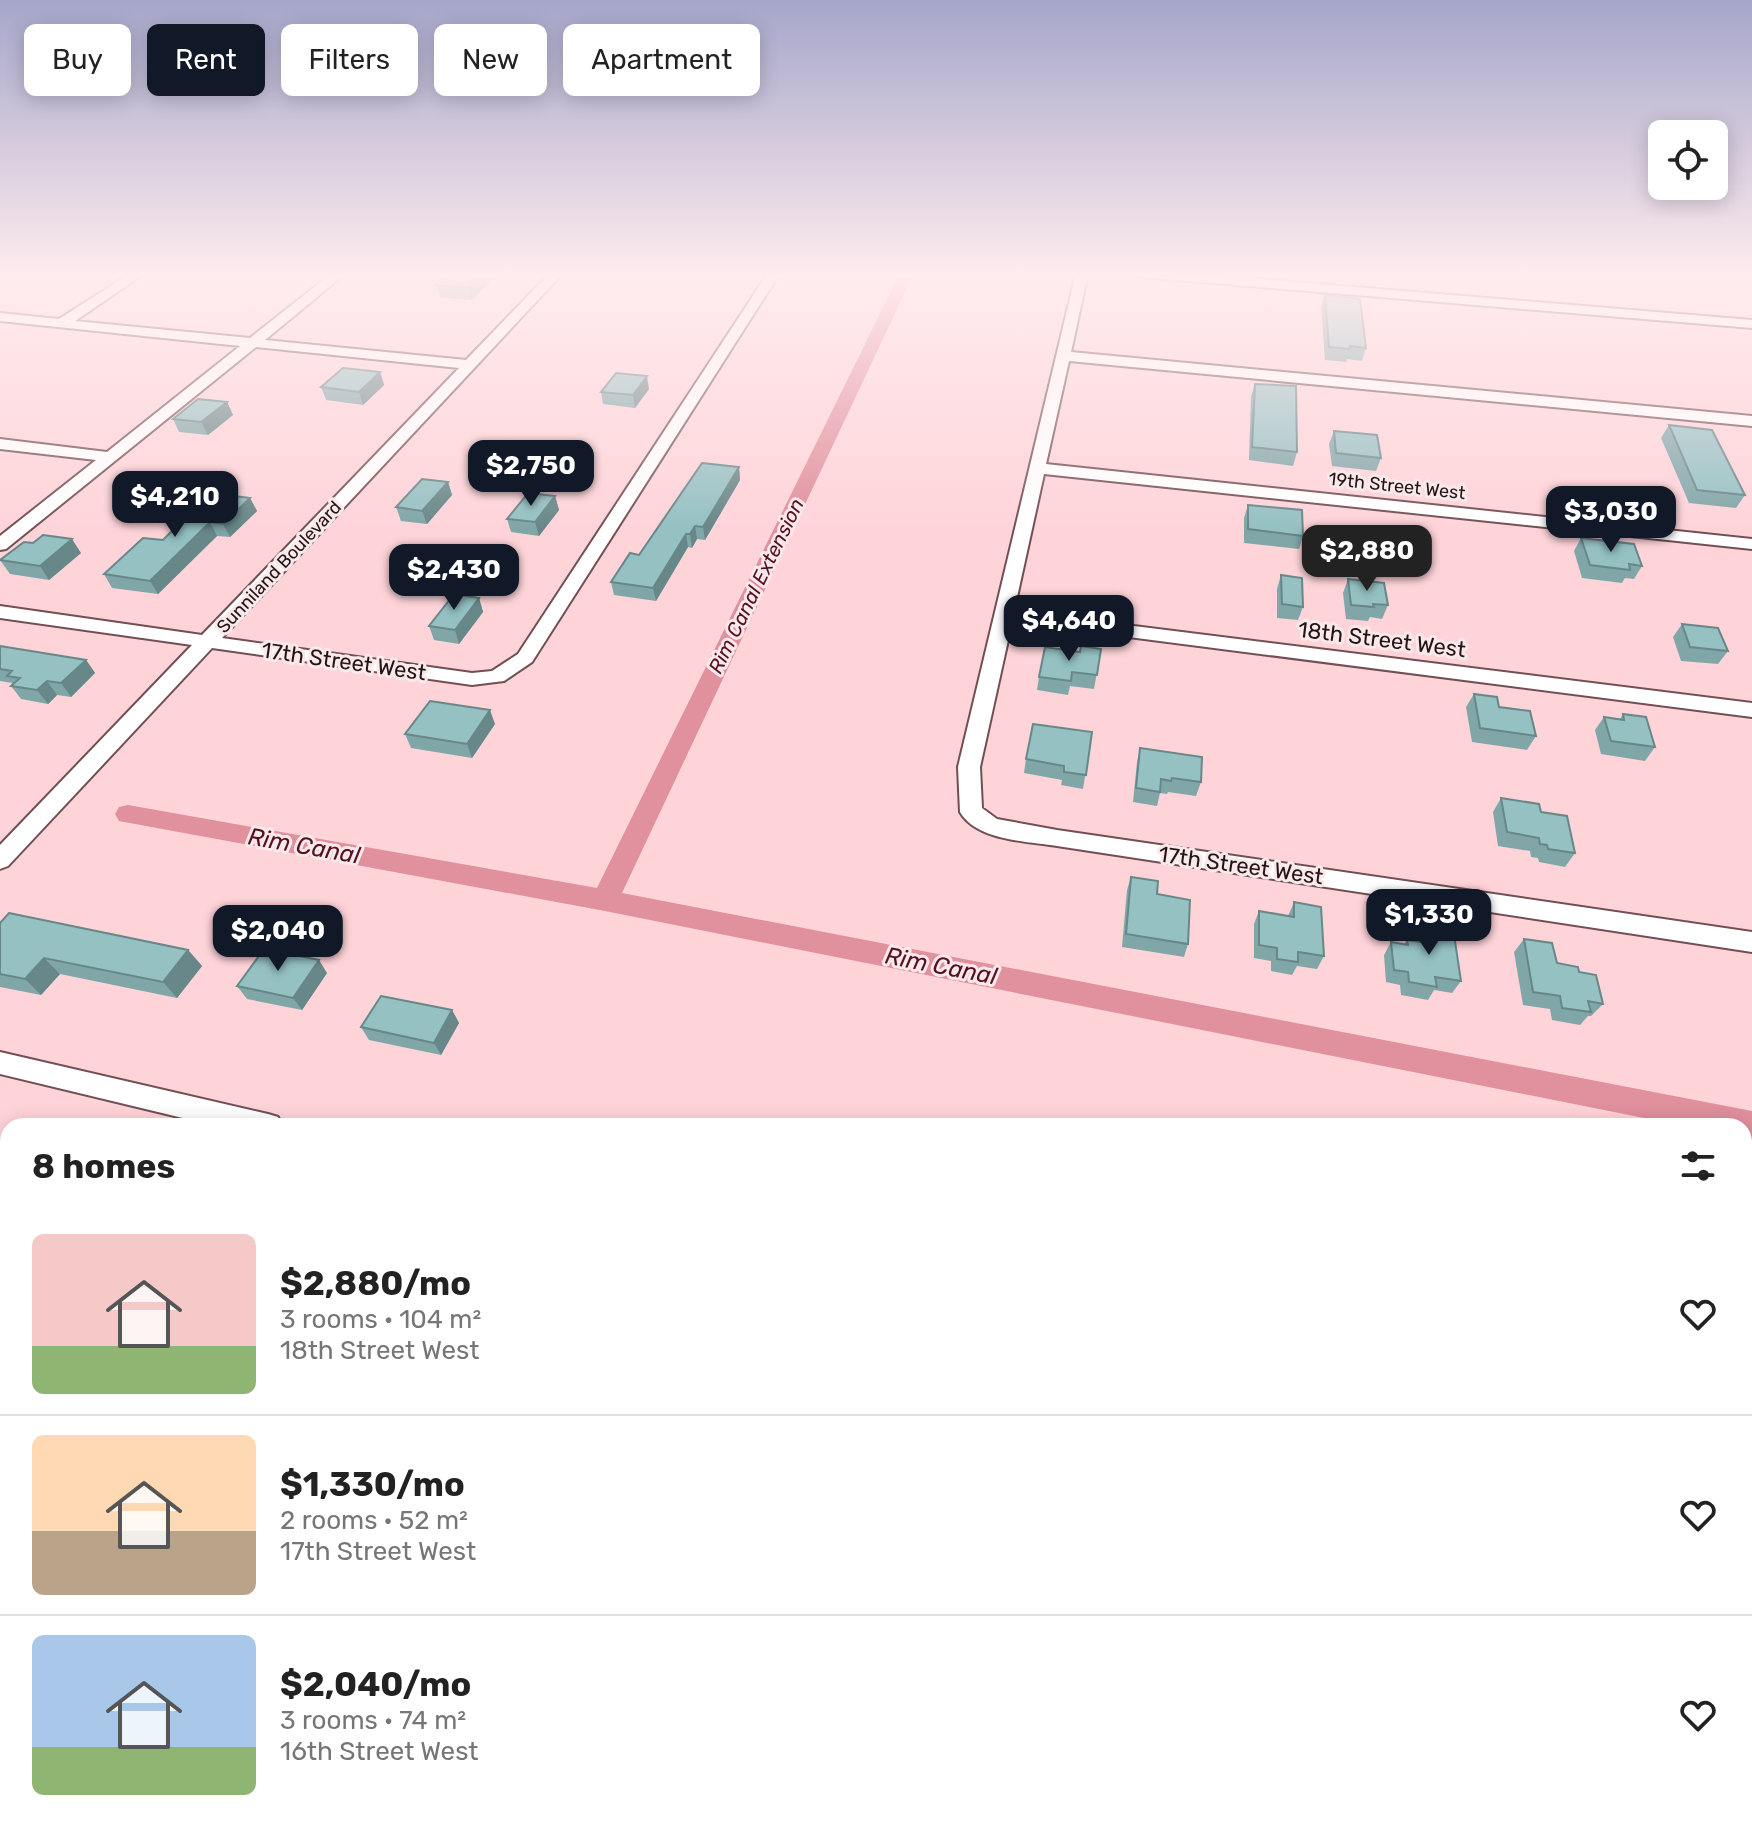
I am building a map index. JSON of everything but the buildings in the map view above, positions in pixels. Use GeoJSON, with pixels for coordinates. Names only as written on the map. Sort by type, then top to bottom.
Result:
{"type":"FeatureCollection","features":[{"type":"Feature","properties":{"kind":"street"},"geometry":{"type":"LineString","coordinates":[[0,545],[233,358]]}},
{"type":"Feature","properties":{"kind":"street"},"geometry":{"type":"LineString","coordinates":[[405,358],[470,365]]}},
{"type":"Feature","properties":{"kind":"street","name":"Sunniland Boulevard"},"geometry":{"type":"LineString","coordinates":[[0,860],[476,358]]}},
{"type":"Feature","properties":{"kind":"street","name":"17th Street West"},"geometry":{"type":"LineString","coordinates":[[0,612],[472,679],[497,677],[525,658],[719,358]]}},
{"type":"Feature","properties":{"kind":"street"},"geometry":{"type":"LineString","coordinates":[[1006,616],[1063,358]]}},
{"type":"Feature","properties":{"kind":"street"},"geometry":{"type":"LineString","coordinates":[[1090,358],[1752,421]]}},
{"type":"Feature","properties":{"kind":"street"},"geometry":{"type":"LineString","coordinates":[[0,444],[109,457]]}},
{"type":"Feature","properties":{"kind":"street","name":"19th Street West"},"geometry":{"type":"LineString","coordinates":[[1038,468],[1752,544]]}},
{"type":"Feature","properties":{"kind":"street","name":"17th Street West"},"geometry":{"type":"LineString","coordinates":[[1006,616],[969,767],[971,812],[991,826],[1752,942]]}},
{"type":"Feature","properties":{"kind":"street","name":"18th Street West"},"geometry":{"type":"LineString","coordinates":[[1006,616],[1752,710]]}},
{"type":"Feature","properties":{"kind":"street"},"geometry":{"type":"LineString","coordinates":[[0,1063],[206,1118]]}},
{"type":"Feature","properties":{"kind":"waterway","name":"Rim Canal Extension"},"geometry":{"type":"LineString","coordinates":[[605,900],[866,358]]}},
{"type":"Feature","properties":{"kind":"waterway","name":"Rim Canal"},"geometry":{"type":"LineString","coordinates":[[128,814],[605,900]]}},
{"type":"Feature","properties":{"kind":"waterway","name":"Rim Canal"},"geometry":{"type":"LineString","coordinates":[[605,900],[1716,1118]]}}]}
